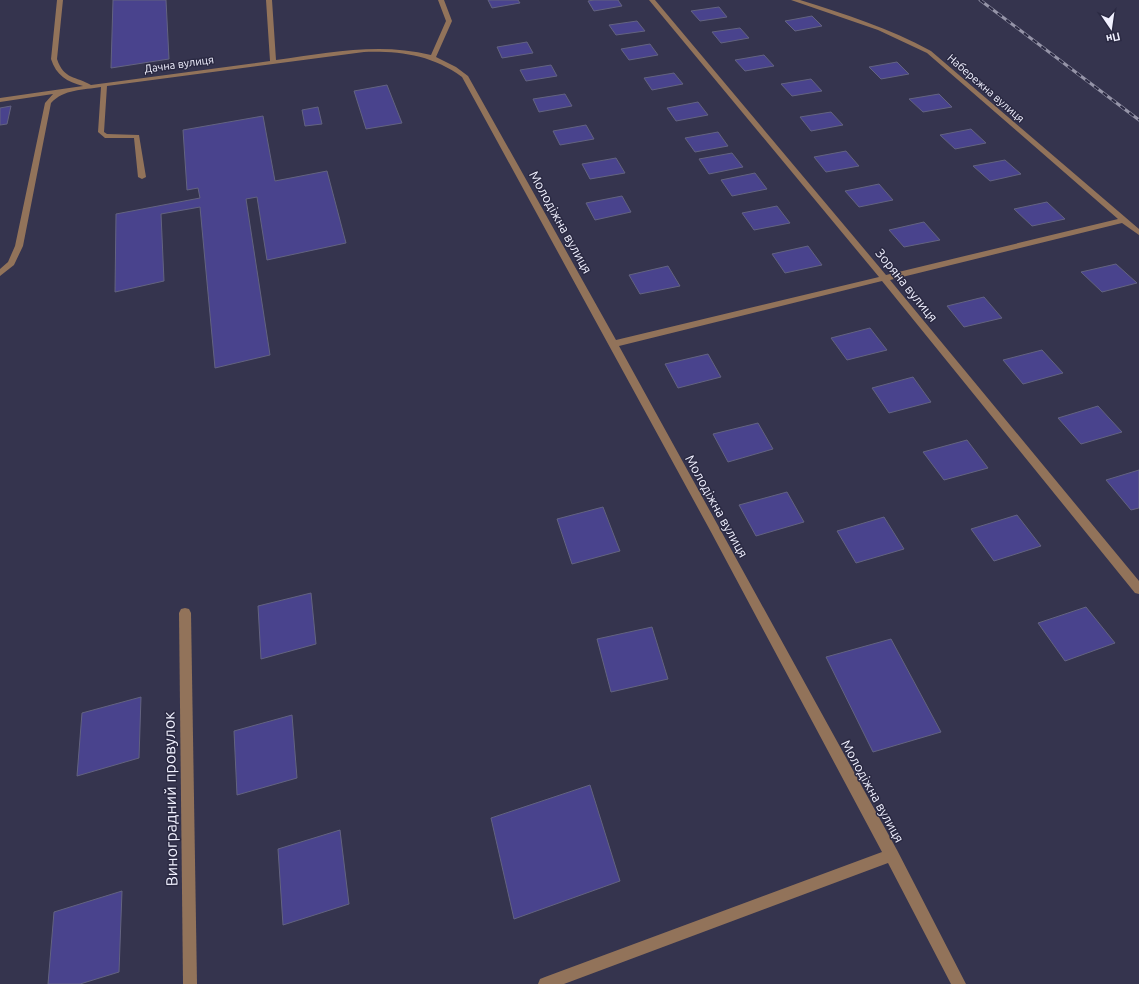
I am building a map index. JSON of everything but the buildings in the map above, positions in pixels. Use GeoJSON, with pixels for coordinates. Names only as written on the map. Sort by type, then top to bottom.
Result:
{"type":"FeatureCollection","features":[{"type":"Feature","properties":{"kind":"street"},"geometry":{"type":"LineString","coordinates":[[60,0],[54,59],[56,68],[60,74],[76,82],[104,85],[101,132],[106,136],[137,136],[142,178]]}},
{"type":"Feature","properties":{"kind":"street"},"geometry":{"type":"LineString","coordinates":[[269,0],[272,63]]}},
{"type":"Feature","properties":{"kind":"street"},"geometry":{"type":"LineString","coordinates":[[434,58],[449,21],[441,0]]}},
{"type":"Feature","properties":{"kind":"street","name":"Зоряна вулиця"},"geometry":{"type":"LineString","coordinates":[[652,0],[885,279],[1139,589]]}},
{"type":"Feature","properties":{"kind":"street","name":"Набережна вулиця"},"geometry":{"type":"LineString","coordinates":[[794,0],[874,25],[907,39],[929,52],[1139,233]]}},
{"type":"Feature","properties":{"kind":"street","name":"Дачна вулиця"},"geometry":{"type":"LineString","coordinates":[[0,273],[11,263],[19,246],[48,103],[54,96],[66,90],[364,50],[412,52],[434,58]]}},
{"type":"Feature","properties":{"kind":"street","name":"Молодіжна вулиця"},"geometry":{"type":"LineString","coordinates":[[434,58],[445,62],[465,76],[892,855],[959,984]]}},
{"type":"Feature","properties":{"kind":"street"},"geometry":{"type":"LineString","coordinates":[[0,100],[66,90]]}},
{"type":"Feature","properties":{"kind":"street"},"geometry":{"type":"LineString","coordinates":[[613,344],[1124,220]]}},
{"type":"Feature","properties":{"kind":"street","name":"Виноградний провулок"},"geometry":{"type":"LineString","coordinates":[[185,613],[190,984]]}},
{"type":"Feature","properties":{"kind":"street"},"geometry":{"type":"LineString","coordinates":[[545,984],[892,855]]}},
{"type":"Feature","properties":{"kind":"railway"},"geometry":{"type":"LineString","coordinates":[[980,0],[1139,120]]}}]}
